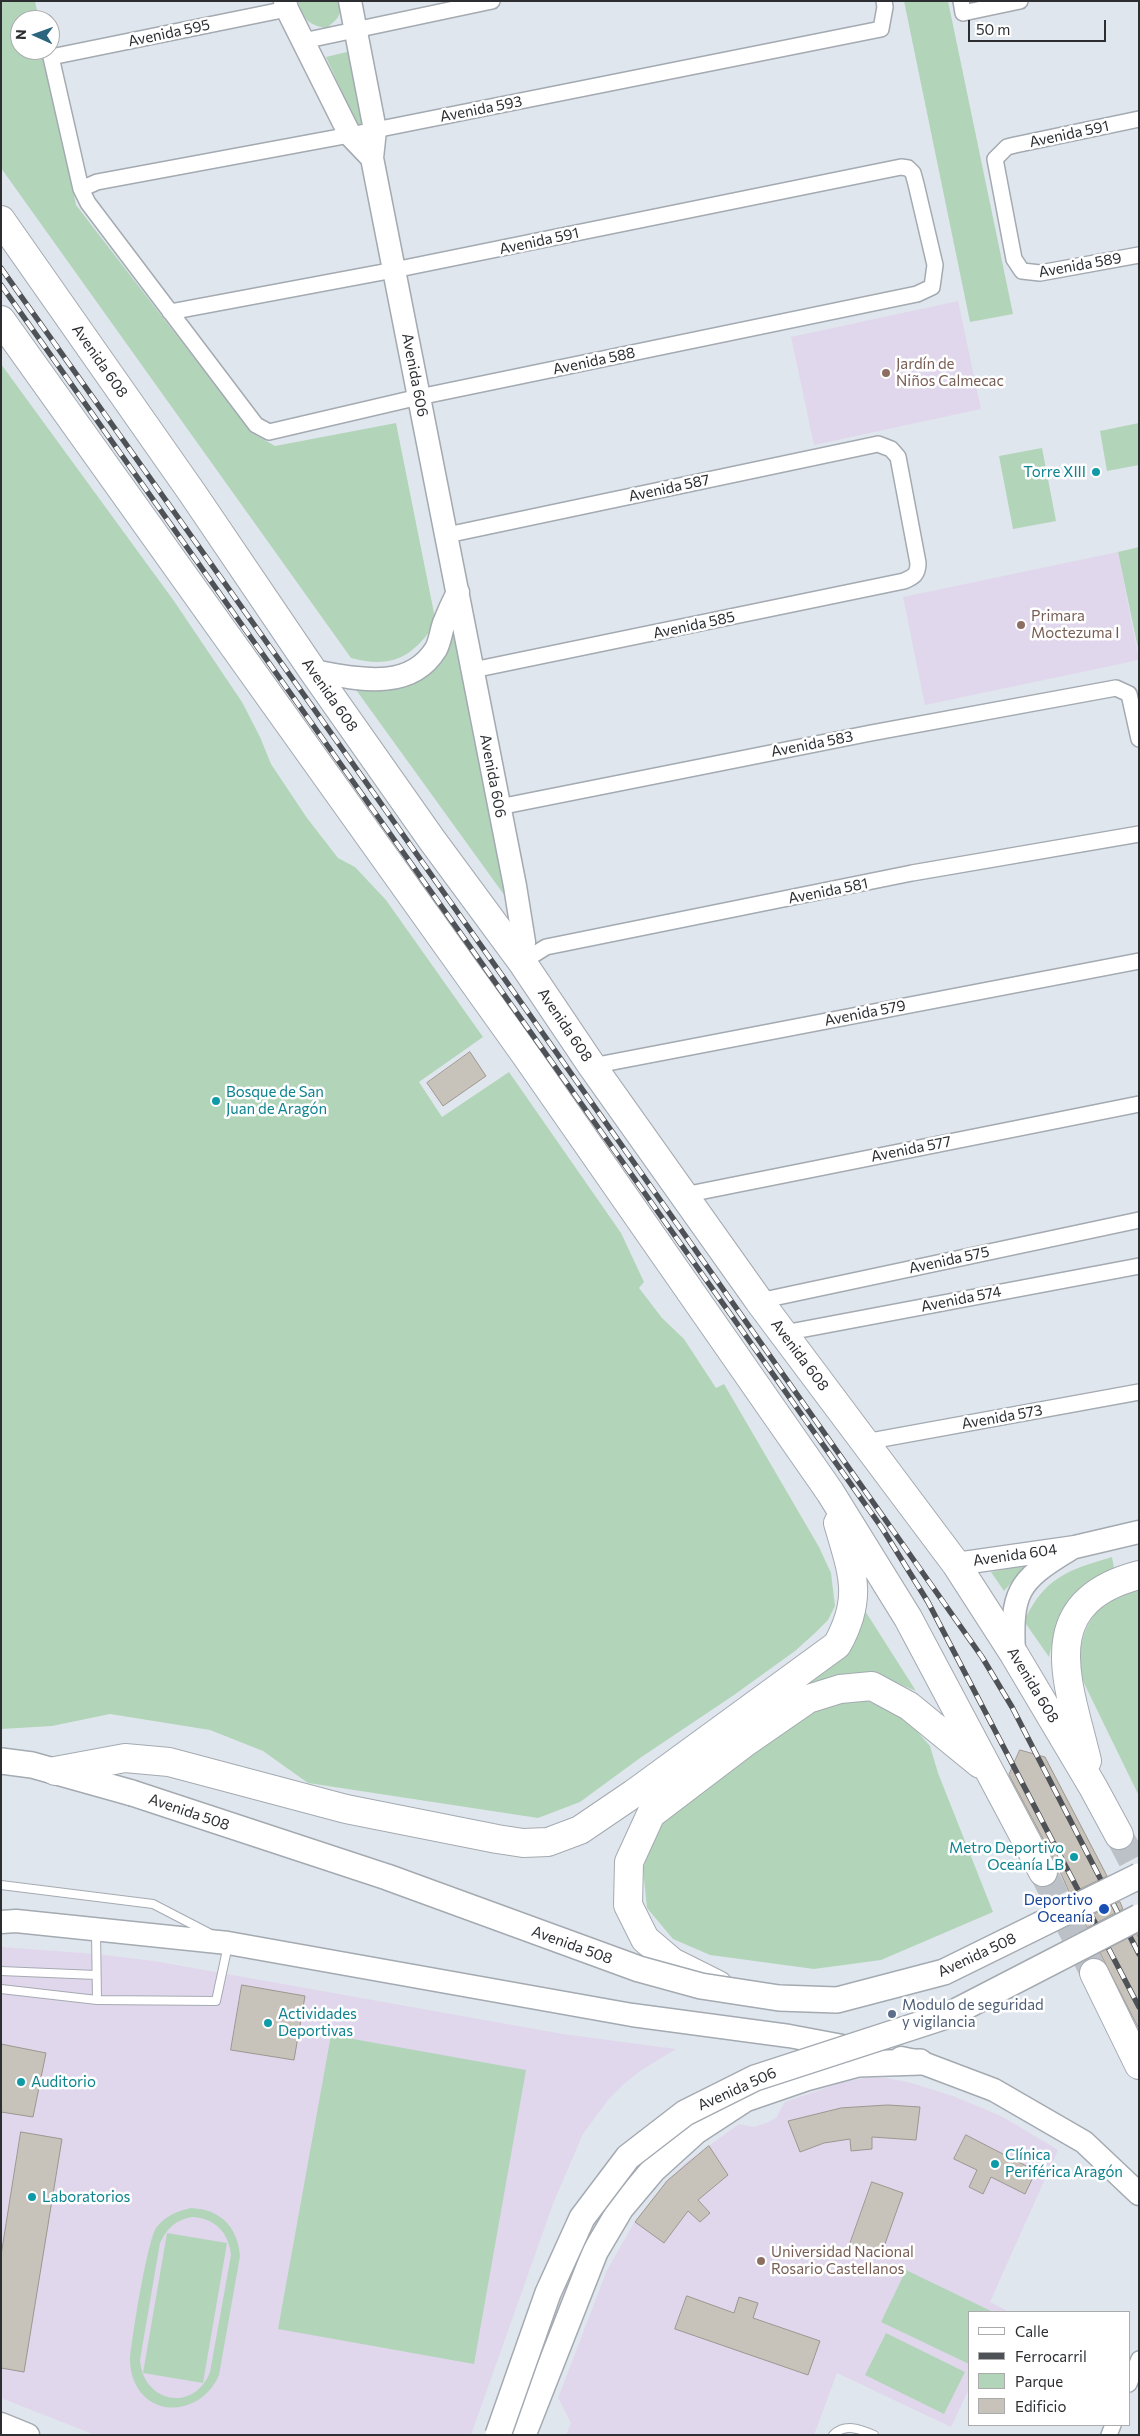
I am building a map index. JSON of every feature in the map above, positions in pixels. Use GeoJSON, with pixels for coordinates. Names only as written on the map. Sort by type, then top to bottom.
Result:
{"type":"FeatureCollection","features":[{"type":"Feature","properties":{"kind":"highway","name":"Avenida 608"},"geometry":{"type":"LineString","coordinates":[[1,220],[193,494],[313,671],[432,840],[522,962],[592,1066],[759,1301],[956,1564],[1014,1654],[1093,1786],[1119,1835]]}},
{"type":"Feature","properties":{"kind":"highway"},"geometry":{"type":"LineString","coordinates":[[1,320],[526,1054],[830,1492],[908,1618],[1043,1872]]}},
{"type":"Feature","properties":{"kind":"highway"},"geometry":{"type":"LineString","coordinates":[[55,1771],[125,1758],[169,1762],[346,1809],[496,1839],[523,1843],[548,1842],[580,1830],[633,1794],[837,1645],[848,1625],[853,1606],[854,1578],[830,1492]]}},
{"type":"Feature","properties":{"kind":"highway"},"geometry":{"type":"LineString","coordinates":[[1093,1786],[1067,1683],[1065,1646],[1072,1624],[1082,1608],[1099,1592],[1120,1580],[1139,1575]]}},
{"type":"Feature","properties":{"kind":"highway"},"geometry":{"type":"LineString","coordinates":[[728,1990],[672,1962],[644,1939],[628,1905],[629,1862],[651,1814],[743,1744],[808,1699],[840,1689],[872,1686],[909,1706],[990,1772]]}},
{"type":"Feature","properties":{"kind":"highway"},"geometry":{"type":"LineString","coordinates":[[1094,1973],[1139,2065]]}},
{"type":"Feature","properties":{"kind":"main road","name":"Avenida 508"},"geometry":{"type":"LineString","coordinates":[[1,1761],[32,1765],[132,1793],[387,1877],[639,1969],[701,1986],[779,1998],[837,2000],[944,1972],[1139,1876]]}},
{"type":"Feature","properties":{"kind":"main road","name":"Avenida 506"},"geometry":{"type":"LineString","coordinates":[[498,2435],[548,2293],[582,2218],[628,2157],[685,2113],[755,2078],[949,2015],[1139,1917]]}},
{"type":"Feature","properties":{"kind":"main road"},"geometry":{"type":"LineString","coordinates":[[524,2435],[595,2252],[621,2208],[653,2170],[696,2132],[745,2099],[806,2078],[858,2064],[920,2062]]}},
{"type":"Feature","properties":{"kind":"street","name":"Avenida 606"},"geometry":{"type":"LineString","coordinates":[[350,1],[375,130],[372,158],[499,807],[524,942],[522,962]]}},
{"type":"Feature","properties":{"kind":"street"},"geometry":{"type":"LineString","coordinates":[[303,41],[355,30],[445,6],[492,1]]}},
{"type":"Feature","properties":{"kind":"street","name":"Avenida 593"},"geometry":{"type":"LineString","coordinates":[[81,189],[97,182],[350,135],[881,29],[886,7],[884,1]]}},
{"type":"Feature","properties":{"kind":"street"},"geometry":{"type":"LineString","coordinates":[[962,7],[1020,1]]}},
{"type":"Feature","properties":{"kind":"street"},"geometry":{"type":"LineString","coordinates":[[286,5],[350,135],[372,158]]}},
{"type":"Feature","properties":{"kind":"street","name":"Avenida 595"},"geometry":{"type":"LineString","coordinates":[[81,189],[51,57],[286,5]]}},
{"type":"Feature","properties":{"kind":"street","name":"Avenida 591"},"geometry":{"type":"LineString","coordinates":[[1022,271],[1014,259],[996,171],[995,159],[1000,152],[1015,145],[1139,119]]}},
{"type":"Feature","properties":{"kind":"street","name":"Avenida 591"},"geometry":{"type":"LineString","coordinates":[[170,312],[394,270],[890,169],[908,168],[913,173],[935,264],[932,287]]}},
{"type":"Feature","properties":{"kind":"street"},"geometry":{"type":"LineString","coordinates":[[81,189],[88,203],[170,312]]}},
{"type":"Feature","properties":{"kind":"street","name":"Avenida 589"},"geometry":{"type":"LineString","coordinates":[[1022,271],[1040,273],[1139,255]]}},
{"type":"Feature","properties":{"kind":"street","name":"Avenida 588"},"geometry":{"type":"LineString","coordinates":[[170,312],[256,425],[269,432],[420,397],[917,294],[932,287]]}},
{"type":"Feature","properties":{"kind":"street","name":"Avenida 587"},"geometry":{"type":"LineString","coordinates":[[447,535],[878,444],[891,449],[898,457],[918,564],[918,572],[914,576]]}},
{"type":"Feature","properties":{"kind":"street","name":"Avenida 585"},"geometry":{"type":"LineString","coordinates":[[473,670],[904,582],[914,576]]}},
{"type":"Feature","properties":{"kind":"street"},"geometry":{"type":"LineString","coordinates":[[313,671],[377,680],[396,678],[419,668],[436,648],[444,622],[458,592]]}},
{"type":"Feature","properties":{"kind":"street","name":"Avenida 583"},"geometry":{"type":"LineString","coordinates":[[499,807],[891,729],[1116,688],[1125,691],[1131,700],[1139,739]]}},
{"type":"Feature","properties":{"kind":"street","name":"Avenida 581"},"geometry":{"type":"LineString","coordinates":[[522,962],[546,948],[555,946],[912,874],[1139,834]]}},
{"type":"Feature","properties":{"kind":"street","name":"Avenida 579"},"geometry":{"type":"LineString","coordinates":[[592,1066],[1139,961]]}},
{"type":"Feature","properties":{"kind":"street","name":"Avenida 577"},"geometry":{"type":"LineString","coordinates":[[684,1195],[1139,1104]]}},
{"type":"Feature","properties":{"kind":"street","name":"Avenida 575"},"geometry":{"type":"LineString","coordinates":[[759,1301],[1139,1220]]}},
{"type":"Feature","properties":{"kind":"street","name":"Avenida 574"},"geometry":{"type":"LineString","coordinates":[[784,1333],[1139,1266]]}},
{"type":"Feature","properties":{"kind":"street","name":"Avenida 573"},"geometry":{"type":"LineString","coordinates":[[865,1442],[1139,1392]]}},
{"type":"Feature","properties":{"kind":"street","name":"Avenida 604"},"geometry":{"type":"LineString","coordinates":[[956,1564],[1075,1547],[1139,1532]]}},
{"type":"Feature","properties":{"kind":"street","name":"Avenida 604"},"geometry":{"type":"LineString","coordinates":[[1014,1654],[1012,1620],[1015,1602],[1021,1587],[1045,1564],[1075,1547]]}},
{"type":"Feature","properties":{"kind":"street"},"geometry":{"type":"LineString","coordinates":[[1,1922],[16,1921],[228,1942],[632,2015],[789,2036],[920,2062],[994,2090],[1084,2142],[1139,2194]]}},
{"type":"Feature","properties":{"kind":"street"},"geometry":{"type":"LineString","coordinates":[[1130,2382],[1139,2359]]}},
{"type":"Feature","properties":{"kind":"street"},"geometry":{"type":"LineString","coordinates":[[1,2424],[28,2435]]}},
{"type":"Feature","properties":{"kind":"lane"},"geometry":{"type":"LineString","coordinates":[[1,1885],[153,1904],[228,1942],[216,2001],[97,2000],[1,1989]]}},
{"type":"Feature","properties":{"kind":"lane"},"geometry":{"type":"LineString","coordinates":[[96,1929],[97,2000]]}},
{"type":"Feature","properties":{"kind":"lane"},"geometry":{"type":"LineString","coordinates":[[1,1971],[96,1975]]}},
{"type":"Feature","properties":{"kind":"lane"},"geometry":{"type":"LineString","coordinates":[[833,2435],[839,2429],[857,2428],[874,2435]]}},
{"type":"Feature","properties":{"kind":"shaded area","name":"Jardín de Niños Calmecac"},"geometry":{"type":"Polygon","coordinates":[[[958,301],[981,409],[814,445],[791,337],[958,301]]]}},
{"type":"Feature","properties":{"kind":"shaded area","name":"Primara Moctezuma I"},"geometry":{"type":"Polygon","coordinates":[[[1118,552],[1139,660],[925,705],[903,597],[1118,552]]]}},
{"type":"Feature","properties":{"kind":"shaded area"},"geometry":{"type":"Polygon","coordinates":[[[1,1947],[96,1954],[154,1961],[563,2034],[676,2049],[640,2071],[624,2084],[608,2100],[583,2134],[553,2204],[471,2435],[95,2435],[1,2398],[1,1947]]]}},
{"type":"Feature","properties":{"kind":"shaded area","name":"Universidad Nacional Rosario Castellanos"},"geometry":{"type":"Polygon","coordinates":[[[864,2078],[886,2078],[908,2082],[953,2096],[1003,2117],[1058,2150],[990,2302],[1006,2311],[968,2311],[968,2391],[951,2427],[837,2373],[814,2435],[566,2435],[571,2423],[558,2398],[607,2270],[635,2221],[685,2163],[739,2124],[754,2127],[766,2123],[776,2118],[785,2102],[840,2083],[864,2078]]]}},
{"type":"Feature","properties":{"kind":"green space"},"geometry":{"type":"Polygon","coordinates":[[[1,1],[35,1],[37,10],[10,10],[10,60],[47,60],[76,205],[252,433],[275,446],[396,423],[436,623],[410,652],[390,661],[366,661],[351,658],[1,168],[1,1]]]}},
{"type":"Feature","properties":{"kind":"green space"},"geometry":{"type":"Polygon","coordinates":[[[298,1],[340,1],[340,14],[326,28],[320,27],[304,17],[298,1]]]}},
{"type":"Feature","properties":{"kind":"green space"},"geometry":{"type":"Polygon","coordinates":[[[904,1],[948,1],[1013,314],[970,322],[904,1]]]}},
{"type":"Feature","properties":{"kind":"green space"},"geometry":{"type":"Polygon","coordinates":[[[351,51],[365,128],[359,129],[326,57],[351,51]]]}},
{"type":"Feature","properties":{"kind":"green space","name":"Bosque de San Juan de Aragón"},"geometry":{"type":"Polygon","coordinates":[[[1,364],[174,601],[242,702],[271,764],[307,818],[338,858],[355,867],[386,900],[483,1037],[419,1082],[442,1117],[509,1072],[621,1233],[644,1282],[639,1288],[662,1318],[684,1339],[716,1388],[724,1384],[819,1547],[831,1573],[835,1606],[828,1620],[815,1633],[795,1651],[734,1695],[640,1758],[580,1802],[538,1818],[308,1783],[263,1751],[210,1730],[110,1714],[52,1726],[1,1729],[1,364]]]}},
{"type":"Feature","properties":{"kind":"green space"},"geometry":{"type":"Polygon","coordinates":[[[1139,423],[1139,465],[1107,471],[1100,431],[1139,423]]]}},
{"type":"Feature","properties":{"kind":"green space"},"geometry":{"type":"Polygon","coordinates":[[[1042,448],[1056,521],[1013,529],[999,456],[1042,448]]]}},
{"type":"Feature","properties":{"kind":"green space"},"geometry":{"type":"Polygon","coordinates":[[[1139,547],[1139,653],[1118,552],[1139,547]]]}},
{"type":"Feature","properties":{"kind":"green space"},"geometry":{"type":"Polygon","coordinates":[[[455,619],[510,903],[354,687],[389,690],[399,689],[418,682],[433,670],[446,655],[451,643],[455,619]]]}},
{"type":"Feature","properties":{"kind":"green space"},"geometry":{"type":"Polygon","coordinates":[[[1112,1557],[1114,1568],[1079,1595],[1064,1615],[1053,1641],[1049,1657],[1024,1621],[1032,1606],[1040,1594],[1059,1577],[1083,1566],[1112,1557]]]}},
{"type":"Feature","properties":{"kind":"green space"},"geometry":{"type":"Polygon","coordinates":[[[1032,1564],[1020,1573],[1004,1591],[991,1572],[1032,1564]]]}},
{"type":"Feature","properties":{"kind":"green space"},"geometry":{"type":"Polygon","coordinates":[[[1139,1587],[1139,1796],[1081,1677],[1080,1661],[1081,1646],[1085,1633],[1099,1609],[1123,1592],[1139,1587]]]}},
{"type":"Feature","properties":{"kind":"green space"},"geometry":{"type":"Polygon","coordinates":[[[862,1606],[916,1691],[883,1677],[801,1689],[835,1660],[862,1606]]]}},
{"type":"Feature","properties":{"kind":"green space"},"geometry":{"type":"Polygon","coordinates":[[[861,1698],[905,1718],[930,1746],[938,1773],[993,1912],[881,1960],[814,1969],[710,1955],[673,1939],[647,1908],[643,1869],[657,1826],[691,1796],[819,1706],[861,1698]]]}},
{"type":"Feature","properties":{"kind":"green space"},"geometry":{"type":"Polygon","coordinates":[[[331,2035],[526,2070],[474,2364],[278,2329],[331,2035]]]}},
{"type":"Feature","properties":{"kind":"green space"},"geometry":{"type":"Polygon","coordinates":[[[191,2208],[211,2212],[226,2222],[236,2236],[240,2256],[219,2375],[212,2388],[202,2397],[190,2404],[178,2407],[165,2407],[153,2403],[142,2394],[134,2381],[130,2359],[140,2290],[152,2237],[156,2228],[163,2220],[176,2212],[191,2208]],[[192,2217],[181,2220],[169,2229],[160,2243],[140,2360],[143,2375],[150,2386],[159,2394],[170,2398],[182,2398],[193,2393],[203,2385],[210,2372],[231,2255],[227,2240],[219,2228],[208,2220],[192,2217]]]}},
{"type":"Feature","properties":{"kind":"green space"},"geometry":{"type":"Polygon","coordinates":[[[167,2233],[227,2243],[203,2383],[143,2373],[167,2233]]]}},
{"type":"Feature","properties":{"kind":"green space"},"geometry":{"type":"Polygon","coordinates":[[[906,2270],[991,2311],[968,2311],[968,2364],[881,2322],[906,2270]]]}},
{"type":"Feature","properties":{"kind":"green space"},"geometry":{"type":"Polygon","coordinates":[[[886,2333],[965,2372],[944,2414],[865,2375],[886,2333]]]}},
{"type":"Feature","properties":{"kind":"building"},"geometry":{"type":"Polygon","coordinates":[[[470,1052],[486,1076],[443,1106],[427,1083],[470,1052]]]}},
{"type":"Feature","properties":{"kind":"building"},"geometry":{"type":"Polygon","coordinates":[[[1020,1750],[1045,1757],[1107,1876],[1070,1894],[1057,1865],[1009,1775],[1020,1750]]]}},
{"type":"Feature","properties":{"kind":"building"},"geometry":{"type":"Polygon","coordinates":[[[1120,1902],[1123,1909],[1087,1928],[1083,1920],[1120,1902]]]}},
{"type":"Feature","properties":{"kind":"building"},"geometry":{"type":"Polygon","coordinates":[[[1137,1934],[1139,1939],[1139,2029],[1100,1953],[1137,1934]]]}},
{"type":"Feature","properties":{"kind":"building","name":"Actividades Deportivas"},"geometry":{"type":"Polygon","coordinates":[[[242,1985],[305,1996],[294,2060],[231,2050],[242,1985]]]}},
{"type":"Feature","properties":{"kind":"building","name":"Auditorio"},"geometry":{"type":"Polygon","coordinates":[[[1,2044],[46,2053],[33,2117],[1,2112],[1,2044]]]}},
{"type":"Feature","properties":{"kind":"building"},"geometry":{"type":"Polygon","coordinates":[[[888,2105],[920,2107],[916,2140],[872,2137],[872,2149],[851,2151],[850,2139],[824,2143],[800,2152],[788,2121],[841,2108],[888,2105]]]}},
{"type":"Feature","properties":{"kind":"building","name":"Laboratorios"},"geometry":{"type":"Polygon","coordinates":[[[21,2132],[62,2139],[24,2372],[1,2368],[1,2256],[21,2132]]]}},
{"type":"Feature","properties":{"kind":"building","name":"Clínica Periférica Aragón"},"geometry":{"type":"Polygon","coordinates":[[[966,2135],[1036,2171],[1025,2194],[991,2177],[983,2194],[969,2187],[977,2170],[954,2159],[966,2135]]]}},
{"type":"Feature","properties":{"kind":"building"},"geometry":{"type":"Polygon","coordinates":[[[709,2146],[728,2175],[698,2200],[710,2213],[700,2222],[688,2211],[664,2243],[635,2222],[667,2181],[709,2146]]]}},
{"type":"Feature","properties":{"kind":"building"},"geometry":{"type":"Polygon","coordinates":[[[872,2182],[903,2193],[880,2258],[849,2247],[872,2182]]]}},
{"type":"Feature","properties":{"kind":"building"},"geometry":{"type":"Polygon","coordinates":[[[687,2296],[734,2313],[739,2297],[758,2303],[753,2318],[820,2341],[808,2375],[675,2329],[687,2296]]]}},
{"type":"Feature","properties":{"kind":"tunnel"},"geometry":{"type":"LineString","coordinates":[[1119,1835],[1139,1873]]}},
{"type":"Feature","properties":{"kind":"tunnel"},"geometry":{"type":"LineString","coordinates":[[1043,1872],[1094,1973]]}},
{"type":"Feature","properties":{"kind":"railway"},"geometry":{"type":"LineString","coordinates":[[1,268],[982,1657],[1012,1707],[1139,1954]]}},
{"type":"Feature","properties":{"kind":"railway"},"geometry":{"type":"LineString","coordinates":[[1,285],[882,1528],[928,1602],[1139,2007]]}},
{"type":"Feature","properties":{"kind":"place","name":"Jardín de Niños Calmecac"},"geometry":{"type":"Point","coordinates":[886,373]}},
{"type":"Feature","properties":{"kind":"place","name":"Torre XIII"},"geometry":{"type":"Point","coordinates":[1096,472]}},
{"type":"Feature","properties":{"kind":"place","name":"Primara Moctezuma I"},"geometry":{"type":"Point","coordinates":[1021,625]}},
{"type":"Feature","properties":{"kind":"place","name":"Bosque de San Juan de Aragón"},"geometry":{"type":"Point","coordinates":[216,1101]}},
{"type":"Feature","properties":{"kind":"place","name":"Metro Deportivo Oceanía LB"},"geometry":{"type":"Point","coordinates":[1074,1857]}},
{"type":"Feature","properties":{"kind":"place","name":"Deportivo Oceanía"},"geometry":{"type":"Point","coordinates":[1104,1909]}},
{"type":"Feature","properties":{"kind":"place","name":"Modulo de seguridad y vigilancia"},"geometry":{"type":"Point","coordinates":[892,2014]}},
{"type":"Feature","properties":{"kind":"place","name":"Actividades Deportivas"},"geometry":{"type":"Point","coordinates":[268,2023]}},
{"type":"Feature","properties":{"kind":"place","name":"Auditorio"},"geometry":{"type":"Point","coordinates":[21,2082]}},
{"type":"Feature","properties":{"kind":"place","name":"Clínica Periférica Aragón"},"geometry":{"type":"Point","coordinates":[995,2164]}},
{"type":"Feature","properties":{"kind":"place","name":"Laboratorios"},"geometry":{"type":"Point","coordinates":[32,2197]}},
{"type":"Feature","properties":{"kind":"place","name":"Universidad Nacional Rosario Castellanos"},"geometry":{"type":"Point","coordinates":[761,2261]}}]}
